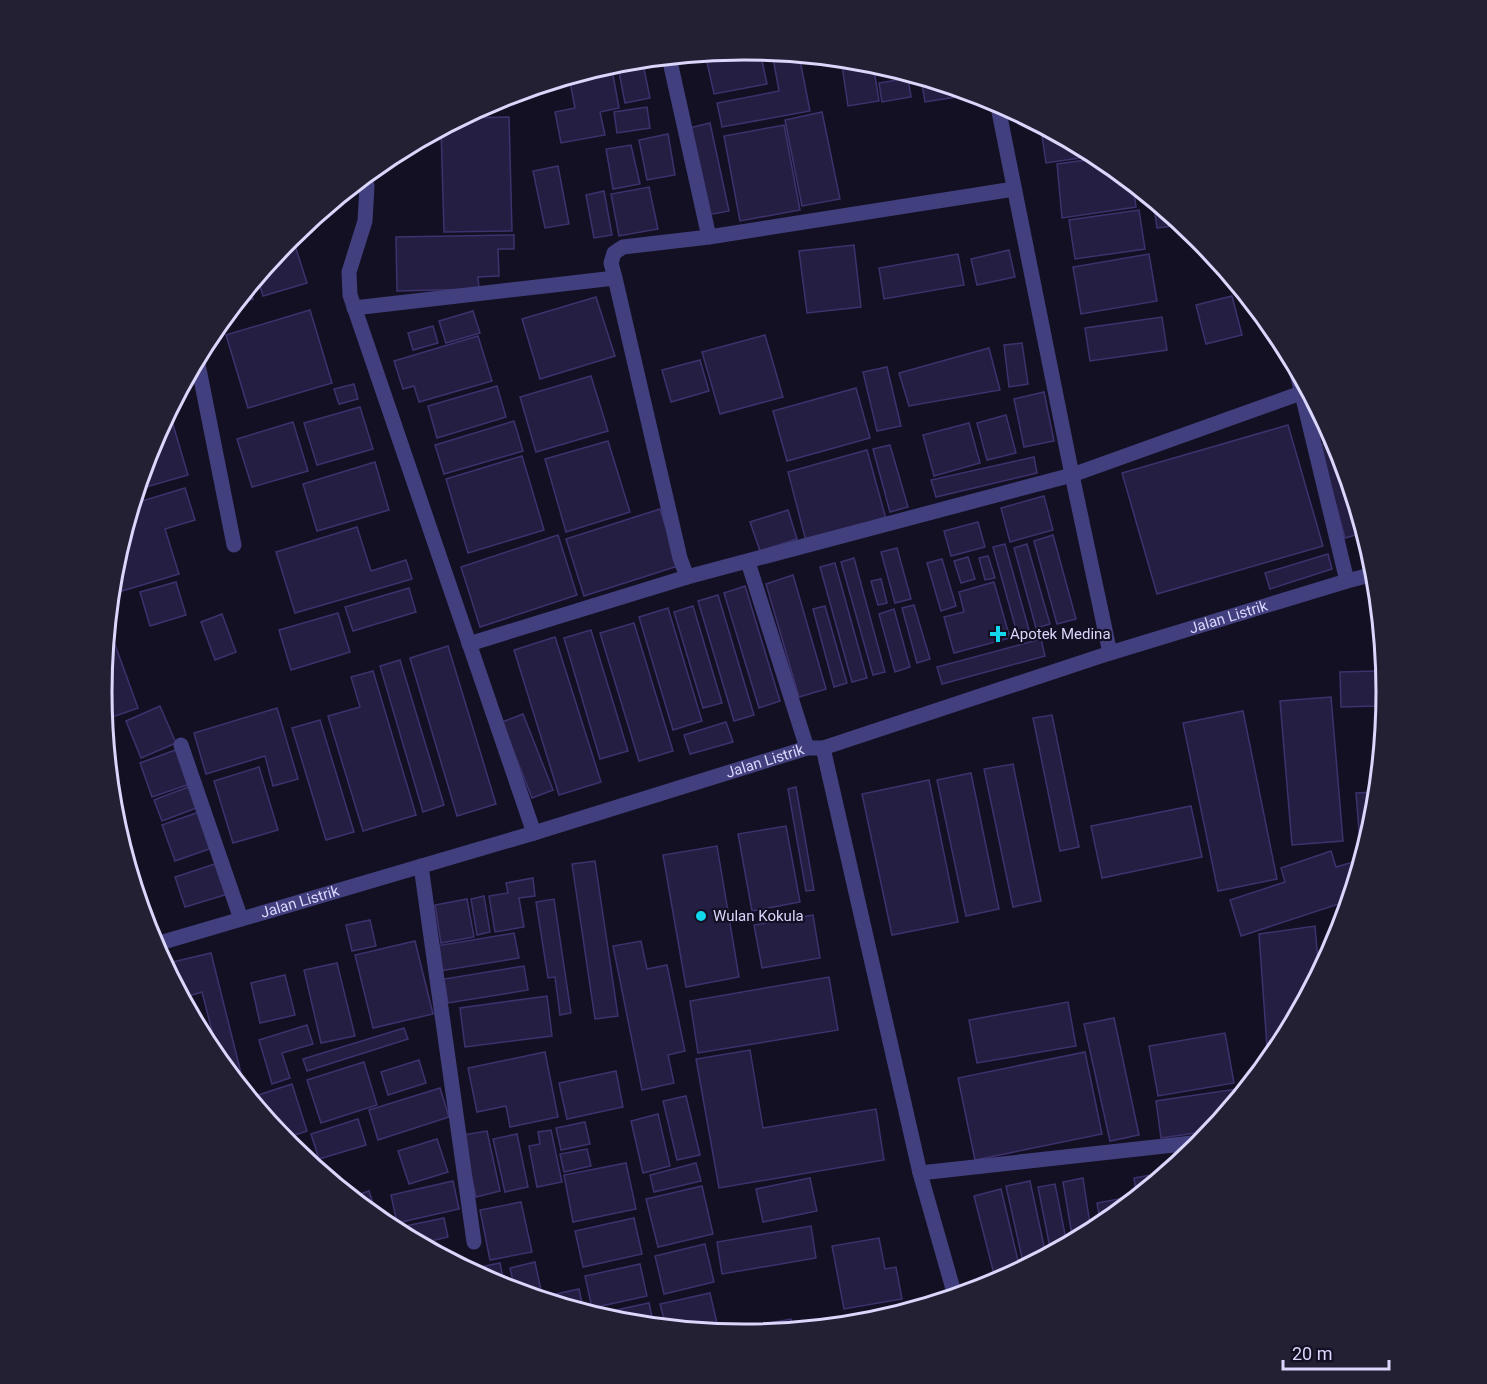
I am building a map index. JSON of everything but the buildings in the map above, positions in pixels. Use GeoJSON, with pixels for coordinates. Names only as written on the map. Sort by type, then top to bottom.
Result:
{"type":"FeatureCollection","features":[{"type":"Feature","properties":{"kind":"street"},"geometry":{"type":"LineString","coordinates":[[671,64],[709,237]]}},
{"type":"Feature","properties":{"kind":"street"},"geometry":{"type":"LineString","coordinates":[[999,114],[1110,653]]}},
{"type":"Feature","properties":{"kind":"street"},"geometry":{"type":"LineString","coordinates":[[367,185],[365,220],[350,272],[350,295],[534,833]]}},
{"type":"Feature","properties":{"kind":"street"},"geometry":{"type":"LineString","coordinates":[[687,577],[680,558],[611,263],[614,253],[623,247],[709,237],[1014,189]]}},
{"type":"Feature","properties":{"kind":"street"},"geometry":{"type":"LineString","coordinates":[[354,308],[615,278]]}},
{"type":"Feature","properties":{"kind":"street"},"geometry":{"type":"LineString","coordinates":[[199,371],[234,545]]}},
{"type":"Feature","properties":{"kind":"street"},"geometry":{"type":"LineString","coordinates":[[469,644],[687,577],[1072,475],[1300,393]]}},
{"type":"Feature","properties":{"kind":"street"},"geometry":{"type":"LineString","coordinates":[[1302,397],[1347,581]]}},
{"type":"Feature","properties":{"kind":"street"},"geometry":{"type":"LineString","coordinates":[[748,562],[815,748],[920,1173],[952,1288]]}},
{"type":"Feature","properties":{"kind":"street","name":"Jalan Listrik"},"geometry":{"type":"LineString","coordinates":[[164,942],[815,748],[1110,653],[1364,577]]}},
{"type":"Feature","properties":{"kind":"street"},"geometry":{"type":"LineString","coordinates":[[181,745],[241,919]]}},
{"type":"Feature","properties":{"kind":"street"},"geometry":{"type":"LineString","coordinates":[[421,866],[474,1242]]}},
{"type":"Feature","properties":{"kind":"street"},"geometry":{"type":"LineString","coordinates":[[920,1173],[1185,1144]]}},
{"type":"Feature","properties":{"kind":"place","name":"Apotek Medina"},"geometry":{"type":"Point","coordinates":[998,634]}},
{"type":"Feature","properties":{"kind":"place","name":"Wulan Kokula"},"geometry":{"type":"Point","coordinates":[701,916]}}]}
